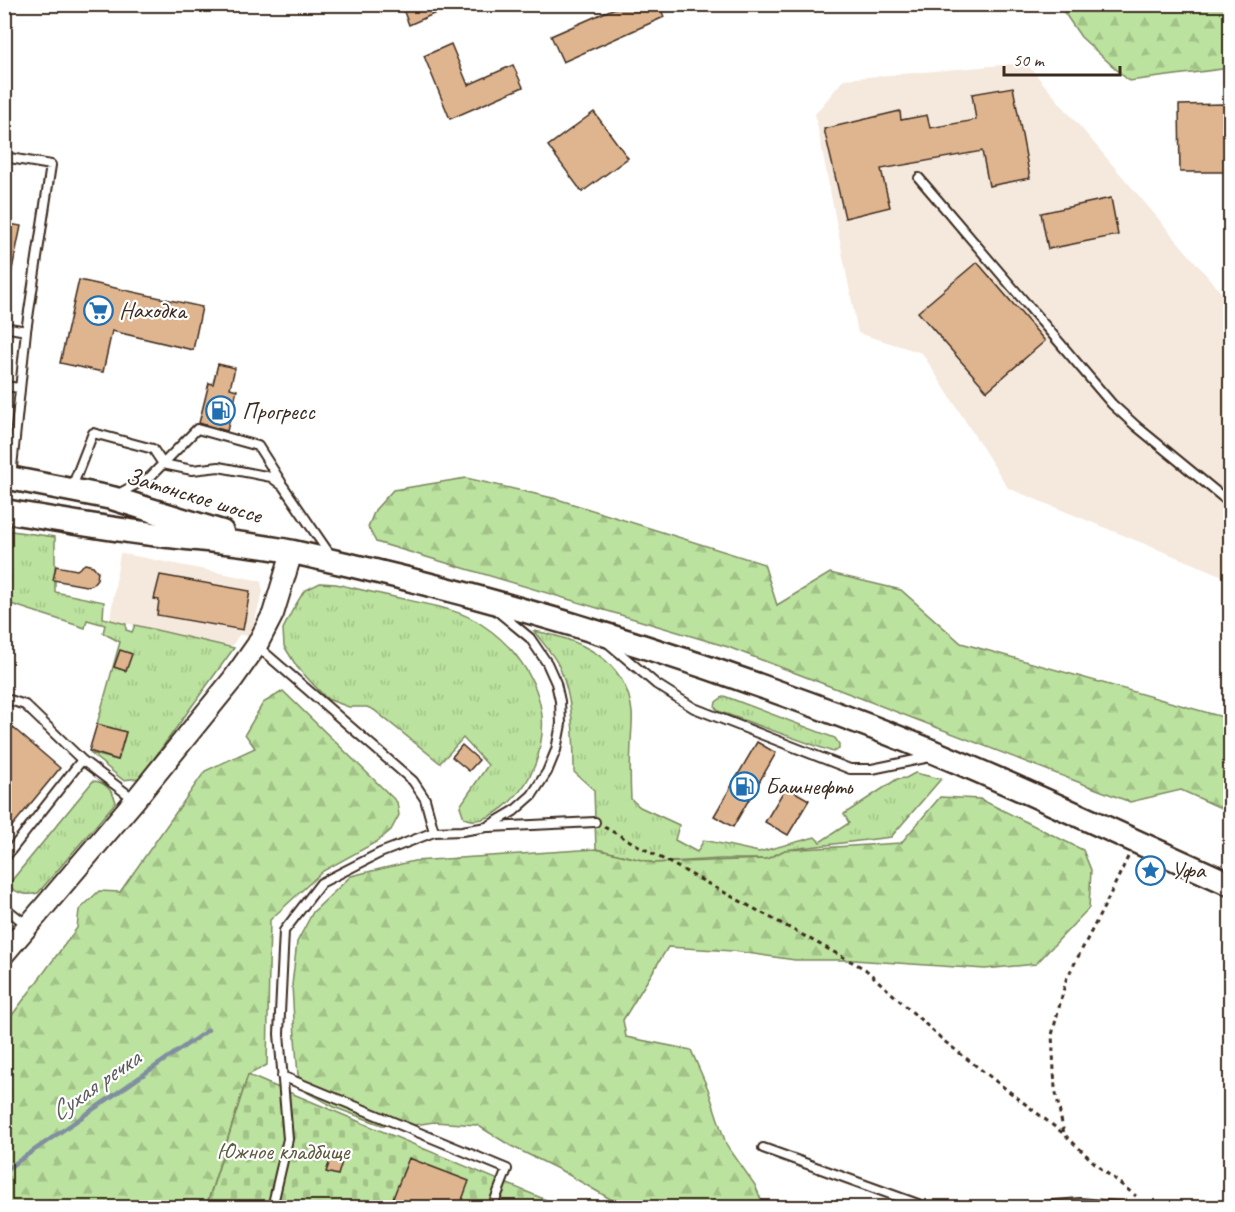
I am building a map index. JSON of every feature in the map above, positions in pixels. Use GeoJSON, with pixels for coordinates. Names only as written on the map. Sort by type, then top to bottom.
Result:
{"type":"FeatureCollection","features":[{"type":"Feature","properties":{"kind":"main road","name":"Затонское шоссе"},"geometry":{"type":"LineString","coordinates":[[8,478],[112,498],[284,550]]}},
{"type":"Feature","properties":{"kind":"main road","name":"Затонское шоссе"},"geometry":{"type":"LineString","coordinates":[[4,511],[108,529],[284,550]]}},
{"type":"Feature","properties":{"kind":"main road"},"geometry":{"type":"LineString","coordinates":[[4,954],[210,709],[257,645],[273,614],[284,550],[481,598],[594,631],[801,701],[939,755],[1230,884]]}},
{"type":"Feature","properties":{"kind":"lane"},"geometry":{"type":"LineString","coordinates":[[4,157],[51,165],[26,331],[8,478]]}},
{"type":"Feature","properties":{"kind":"lane"},"geometry":{"type":"LineString","coordinates":[[919,178],[1112,404],[1230,503]]}},
{"type":"Feature","properties":{"kind":"lane"},"geometry":{"type":"LineString","coordinates":[[4,327],[26,331]]}},
{"type":"Feature","properties":{"kind":"lane"},"geometry":{"type":"LineString","coordinates":[[4,386],[20,388]]}},
{"type":"Feature","properties":{"kind":"lane"},"geometry":{"type":"LineString","coordinates":[[112,498],[150,477],[197,429],[258,446],[336,562]]}},
{"type":"Feature","properties":{"kind":"lane"},"geometry":{"type":"LineString","coordinates":[[70,490],[93,433],[153,449],[163,464],[192,470],[219,467],[271,477],[283,486]]}},
{"type":"Feature","properties":{"kind":"lane"},"geometry":{"type":"LineString","coordinates":[[481,598],[530,638],[547,663],[556,683],[561,724],[556,750],[547,772],[532,795],[514,811],[488,827]]}},
{"type":"Feature","properties":{"kind":"lane"},"geometry":{"type":"LineString","coordinates":[[594,631],[656,684],[694,708],[850,770],[872,770],[939,755]]}},
{"type":"Feature","properties":{"kind":"lane"},"geometry":{"type":"LineString","coordinates":[[257,645],[413,781],[425,800],[434,832]]}},
{"type":"Feature","properties":{"kind":"lane"},"geometry":{"type":"LineString","coordinates":[[4,698],[25,705],[82,760],[135,800]]}},
{"type":"Feature","properties":{"kind":"lane"},"geometry":{"type":"LineString","coordinates":[[4,859],[82,760]]}},
{"type":"Feature","properties":{"kind":"lane"},"geometry":{"type":"LineString","coordinates":[[272,1208],[288,1139],[279,1034],[284,931],[321,883],[380,853],[434,832],[595,822]]}},
{"type":"Feature","properties":{"kind":"lane"},"geometry":{"type":"LineString","coordinates":[[4,907],[28,926]]}},
{"type":"Feature","properties":{"kind":"lane"},"geometry":{"type":"LineString","coordinates":[[282,1076],[507,1169],[492,1208]]}},
{"type":"Feature","properties":{"kind":"lane"},"geometry":{"type":"LineString","coordinates":[[763,1149],[928,1208]]}},
{"type":"Feature","properties":{"kind":"lane"},"geometry":{"type":"LineString","coordinates":[[1017,1208],[1080,1203],[1142,1204]]}},
{"type":"Feature","properties":{"kind":"path"},"geometry":{"type":"LineString","coordinates":[[595,822],[865,969],[944,1041],[1064,1134],[1098,1167],[1142,1204]]}},
{"type":"Feature","properties":{"kind":"path"},"geometry":{"type":"LineString","coordinates":[[1064,1134],[1054,1088],[1052,1035],[1065,980],[1105,905],[1130,840]]}},
{"type":"Feature","properties":{"kind":"shaded area"},"geometry":{"type":"Polygon","coordinates":[[[1026,63],[1230,303],[1230,579],[1008,488],[922,353],[858,333],[815,114],[844,79],[1026,63]]]}},
{"type":"Feature","properties":{"kind":"shaded area"},"geometry":{"type":"Polygon","coordinates":[[[120,553],[261,581],[263,592],[250,636],[239,635],[232,646],[110,620],[120,553]]]}},
{"type":"Feature","properties":{"kind":"green space"},"geometry":{"type":"Polygon","coordinates":[[[1059,5],[1230,5],[1230,68],[1129,81],[1081,37],[1059,5]]]}},
{"type":"Feature","properties":{"kind":"green space"},"geometry":{"type":"Polygon","coordinates":[[[466,478],[557,499],[764,564],[777,605],[830,573],[901,590],[961,643],[1230,719],[1230,812],[1181,790],[1130,802],[728,647],[376,542],[368,527],[375,510],[393,490],[466,478]]]}},
{"type":"Feature","properties":{"kind":"green space"},"geometry":{"type":"Polygon","coordinates":[[[4,530],[55,537],[55,592],[104,602],[103,618],[126,624],[126,630],[132,632],[135,625],[234,648],[140,778],[123,780],[90,753],[118,760],[126,732],[97,724],[120,642],[103,633],[105,625],[87,620],[85,628],[5,602],[10,576],[5,574],[4,530]]]}},
{"type":"Feature","properties":{"kind":"green space"},"geometry":{"type":"Polygon","coordinates":[[[320,583],[336,584],[456,612],[473,619],[492,632],[522,663],[540,702],[542,738],[531,774],[520,791],[503,808],[484,819],[464,818],[460,806],[488,765],[463,738],[440,763],[374,710],[367,707],[349,707],[327,699],[297,667],[284,646],[283,629],[304,591],[320,583]]]}},
{"type":"Feature","properties":{"kind":"green space"},"geometry":{"type":"Polygon","coordinates":[[[534,631],[584,646],[610,665],[621,678],[632,712],[631,799],[640,807],[679,825],[675,840],[697,852],[704,840],[759,852],[815,837],[820,842],[849,823],[844,814],[897,779],[906,778],[915,773],[941,779],[891,837],[785,850],[767,859],[654,863],[596,849],[594,790],[574,772],[572,718],[564,678],[557,662],[534,631]]]}},
{"type":"Feature","properties":{"kind":"green space"},"geometry":{"type":"Polygon","coordinates":[[[283,691],[397,802],[399,815],[391,830],[378,841],[323,871],[270,920],[267,1065],[248,1075],[206,1207],[5,1207],[4,1026],[77,928],[79,910],[99,891],[120,892],[205,771],[255,748],[245,734],[263,703],[283,691]]]}},
{"type":"Feature","properties":{"kind":"green space"},"geometry":{"type":"Polygon","coordinates":[[[724,696],[835,738],[839,749],[833,752],[718,711],[715,707],[716,702],[724,696]]]}},
{"type":"Feature","properties":{"kind":"green space"},"geometry":{"type":"Polygon","coordinates":[[[93,781],[108,788],[116,802],[38,893],[22,894],[8,885],[93,781]]]}},
{"type":"Feature","properties":{"kind":"green space"},"geometry":{"type":"Polygon","coordinates":[[[940,797],[980,799],[1083,850],[1091,870],[1089,908],[1036,964],[985,969],[853,960],[795,960],[733,951],[668,947],[623,1020],[626,1037],[691,1050],[708,1089],[726,1144],[755,1185],[764,1207],[624,1207],[477,1125],[434,1122],[408,1126],[382,1125],[336,1108],[308,1093],[298,1075],[292,985],[297,942],[313,912],[351,876],[414,861],[596,849],[654,863],[767,859],[785,850],[901,843],[940,797]]]}},
{"type":"Feature","properties":{"kind":"green space","name":"Южное кладбище"},"geometry":{"type":"Polygon","coordinates":[[[248,1075],[563,1207],[206,1208],[248,1075]]]}},
{"type":"Feature","properties":{"kind":"building"},"geometry":{"type":"Polygon","coordinates":[[[401,4],[456,4],[409,25],[401,4]]]}},
{"type":"Feature","properties":{"kind":"building"},"geometry":{"type":"Polygon","coordinates":[[[624,4],[659,4],[664,17],[563,62],[551,36],[624,4]]]}},
{"type":"Feature","properties":{"kind":"building"},"geometry":{"type":"Polygon","coordinates":[[[451,44],[468,85],[513,65],[523,87],[450,119],[424,56],[451,44]]]}},
{"type":"Feature","properties":{"kind":"building"},"geometry":{"type":"Polygon","coordinates":[[[1013,87],[1030,178],[989,186],[982,151],[881,169],[890,207],[845,218],[824,129],[900,111],[901,120],[927,115],[930,128],[976,120],[972,94],[1013,87]]]}},
{"type":"Feature","properties":{"kind":"building"},"geometry":{"type":"Polygon","coordinates":[[[1224,104],[1225,172],[1180,172],[1179,105],[1224,104]]]}},
{"type":"Feature","properties":{"kind":"building"},"geometry":{"type":"Polygon","coordinates":[[[594,112],[628,158],[582,192],[548,146],[594,112]]]}},
{"type":"Feature","properties":{"kind":"building"},"geometry":{"type":"Polygon","coordinates":[[[1111,198],[1118,235],[1048,249],[1041,213],[1111,198]]]}},
{"type":"Feature","properties":{"kind":"building"},"geometry":{"type":"Polygon","coordinates":[[[4,223],[21,226],[10,279],[4,279],[4,223]]]}},
{"type":"Feature","properties":{"kind":"building"},"geometry":{"type":"Polygon","coordinates":[[[977,262],[1045,341],[987,391],[918,312],[977,262]]]}},
{"type":"Feature","properties":{"kind":"building"},"geometry":{"type":"Polygon","coordinates":[[[79,280],[202,307],[193,350],[112,331],[103,372],[60,363],[79,280]]]}},
{"type":"Feature","properties":{"kind":"building"},"geometry":{"type":"Polygon","coordinates":[[[218,364],[235,368],[230,388],[237,390],[227,431],[199,423],[209,383],[213,384],[218,364]]]}},
{"type":"Feature","properties":{"kind":"building"},"geometry":{"type":"Polygon","coordinates":[[[85,564],[93,566],[98,572],[97,579],[92,585],[53,580],[56,566],[77,570],[85,564]]]}},
{"type":"Feature","properties":{"kind":"building"},"geometry":{"type":"Polygon","coordinates":[[[160,575],[250,591],[243,630],[157,615],[159,600],[154,599],[160,575]]]}},
{"type":"Feature","properties":{"kind":"building"},"geometry":{"type":"Polygon","coordinates":[[[120,650],[132,654],[126,671],[114,667],[120,650]]]}},
{"type":"Feature","properties":{"kind":"building"},"geometry":{"type":"Polygon","coordinates":[[[4,720],[60,768],[4,836],[4,720]]]}},
{"type":"Feature","properties":{"kind":"building"},"geometry":{"type":"Polygon","coordinates":[[[97,724],[126,732],[118,760],[89,751],[97,724]]]}},
{"type":"Feature","properties":{"kind":"building"},"geometry":{"type":"Polygon","coordinates":[[[757,742],[776,753],[733,827],[714,816],[757,742]]]}},
{"type":"Feature","properties":{"kind":"building"},"geometry":{"type":"Polygon","coordinates":[[[462,745],[479,760],[469,771],[452,757],[462,745]]]}},
{"type":"Feature","properties":{"kind":"building"},"geometry":{"type":"Polygon","coordinates":[[[786,787],[809,800],[788,835],[765,822],[786,787]]]}},
{"type":"Feature","properties":{"kind":"building"},"geometry":{"type":"Polygon","coordinates":[[[333,1152],[344,1155],[338,1175],[326,1172],[333,1152]]]}},
{"type":"Feature","properties":{"kind":"building"},"geometry":{"type":"Polygon","coordinates":[[[409,1158],[469,1181],[459,1208],[389,1208],[409,1158]]]}},
{"type":"Feature","properties":{"kind":"waterway","name":"Сухая речка"},"geometry":{"type":"LineString","coordinates":[[4,1171],[208,1030]]}},
{"type":"Feature","properties":{"kind":"place","name":"Находка"},"geometry":{"type":"Point","coordinates":[98,310]}},
{"type":"Feature","properties":{"kind":"place","name":"Прогресс"},"geometry":{"type":"Point","coordinates":[221,411]}},
{"type":"Feature","properties":{"kind":"place","name":"Башнефть"},"geometry":{"type":"Point","coordinates":[744,786]}},
{"type":"Feature","properties":{"kind":"place","name":"Уфа"},"geometry":{"type":"Point","coordinates":[1150,870]}}]}
